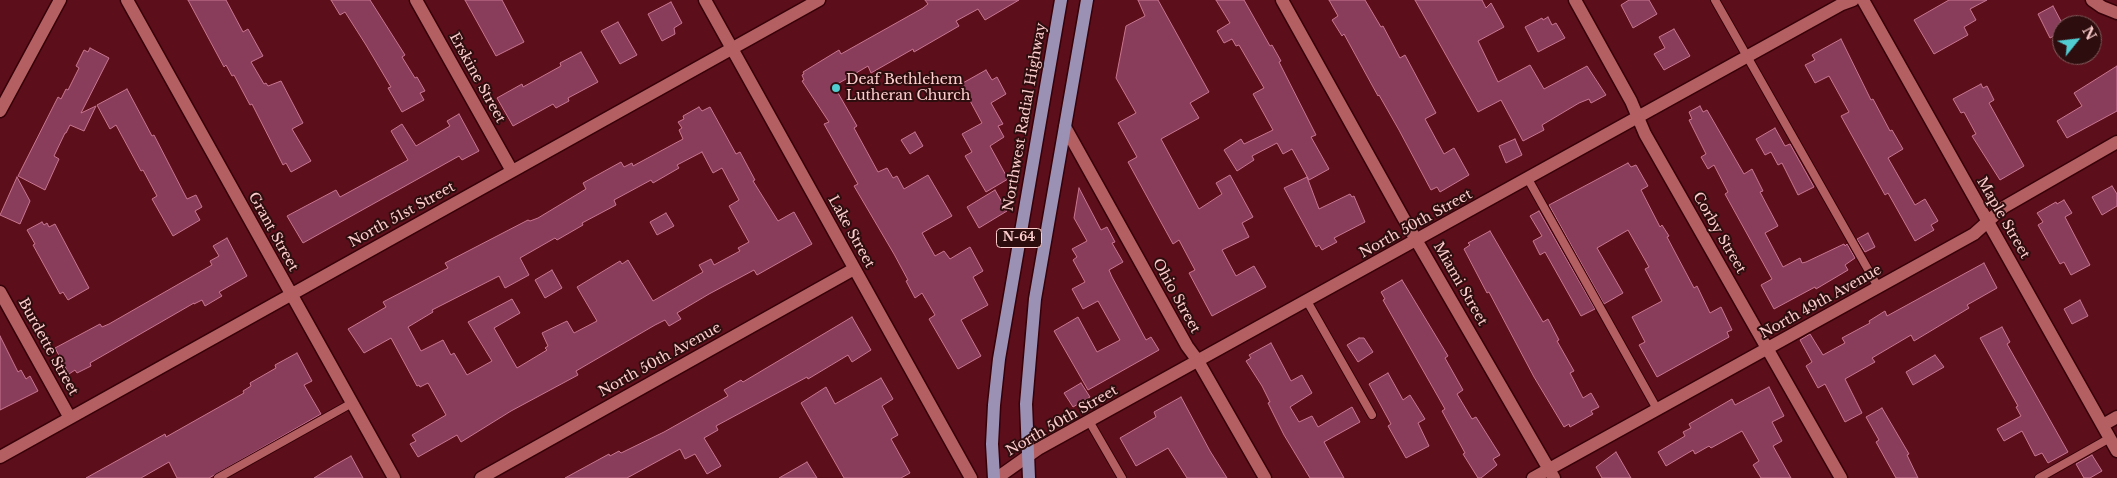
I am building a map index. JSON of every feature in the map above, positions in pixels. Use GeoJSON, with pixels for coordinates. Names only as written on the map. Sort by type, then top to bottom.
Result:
{"type":"FeatureCollection","features":[{"type":"Feature","properties":{"kind":"main road","name":"Northwest Radial Highway"},"geometry":{"type":"LineString","coordinates":[[995,478],[992,444],[999,359],[1062,0]]}},
{"type":"Feature","properties":{"kind":"main road","name":"N-64"},"geometry":{"type":"LineString","coordinates":[[1029,478],[1026,404],[1034,308],[1087,0]]}},
{"type":"Feature","properties":{"kind":"street"},"geometry":{"type":"LineString","coordinates":[[0,111],[60,0]]}},
{"type":"Feature","properties":{"kind":"street","name":"Grant Street"},"geometry":{"type":"LineString","coordinates":[[127,0],[394,478]]}},
{"type":"Feature","properties":{"kind":"street","name":"Erskine Street"},"geometry":{"type":"LineString","coordinates":[[416,0],[512,171]]}},
{"type":"Feature","properties":{"kind":"street","name":"Lake Street"},"geometry":{"type":"LineString","coordinates":[[705,0],[970,478]]}},
{"type":"Feature","properties":{"kind":"street","name":"North 51st Street"},"geometry":{"type":"LineString","coordinates":[[0,457],[819,0]]}},
{"type":"Feature","properties":{"kind":"street","name":"Miami Street"},"geometry":{"type":"LineString","coordinates":[[1282,0],[1417,241],[1551,474]]}},
{"type":"Feature","properties":{"kind":"street","name":"Corby Street"},"geometry":{"type":"LineString","coordinates":[[1575,0],[1645,134],[1841,478]]}},
{"type":"Feature","properties":{"kind":"street","name":"North 50th Street"},"geometry":{"type":"LineString","coordinates":[[995,478],[1089,421],[1842,4],[1853,0]]}},
{"type":"Feature","properties":{"kind":"street","name":"Maple Street"},"geometry":{"type":"LineString","coordinates":[[1863,0],[2117,451]]}},
{"type":"Feature","properties":{"kind":"street"},"geometry":{"type":"LineString","coordinates":[[2092,0],[2102,7],[2117,13]]}},
{"type":"Feature","properties":{"kind":"street","name":"Ohio Street"},"geometry":{"type":"LineString","coordinates":[[1065,127],[1187,346],[1198,361],[1265,478]]}},
{"type":"Feature","properties":{"kind":"street","name":"North 49th Avenue"},"geometry":{"type":"LineString","coordinates":[[1533,478],[1551,474],[1657,409],[1974,234],[2004,207],[2117,142]]}},
{"type":"Feature","properties":{"kind":"street","name":"North 50th Avenue"},"geometry":{"type":"LineString","coordinates":[[481,478],[854,269]]}},
{"type":"Feature","properties":{"kind":"street","name":"Burdette Street"},"geometry":{"type":"LineString","coordinates":[[0,292],[70,418]]}},
{"type":"Feature","properties":{"kind":"street"},"geometry":{"type":"LineString","coordinates":[[2103,425],[2117,417]]}},
{"type":"Feature","properties":{"kind":"lane"},"geometry":{"type":"LineString","coordinates":[[1715,0],[1878,288]]}},
{"type":"Feature","properties":{"kind":"lane"},"geometry":{"type":"LineString","coordinates":[[1528,179],[1657,409]]}},
{"type":"Feature","properties":{"kind":"lane"},"geometry":{"type":"LineString","coordinates":[[1307,301],[1372,416]]}},
{"type":"Feature","properties":{"kind":"lane"},"geometry":{"type":"LineString","coordinates":[[218,478],[352,403]]}},
{"type":"Feature","properties":{"kind":"lane"},"geometry":{"type":"LineString","coordinates":[[1089,421],[1122,478]]}},
{"type":"Feature","properties":{"kind":"lane"},"geometry":{"type":"LineString","coordinates":[[2039,478],[2110,438]]}},
{"type":"Feature","properties":{"kind":"building"},"geometry":{"type":"Polygon","coordinates":[[[188,0],[226,0],[243,32],[248,29],[263,56],[251,62],[264,84],[266,83],[268,86],[281,81],[303,123],[292,129],[311,161],[291,172],[286,163],[283,165],[252,104],[250,105],[234,75],[232,76],[226,65],[224,67],[188,0]]]}},
{"type":"Feature","properties":{"kind":"building"},"geometry":{"type":"Polygon","coordinates":[[[331,0],[370,0],[405,55],[402,57],[425,91],[420,93],[424,100],[402,112],[388,88],[391,87],[366,45],[345,12],[340,15],[331,0]]]}},
{"type":"Feature","properties":{"kind":"building"},"geometry":{"type":"Polygon","coordinates":[[[465,0],[502,0],[524,42],[496,56],[465,0]]]}},
{"type":"Feature","properties":{"kind":"building"},"geometry":{"type":"Polygon","coordinates":[[[925,0],[1019,0],[985,20],[978,9],[956,21],[959,26],[914,52],[913,49],[871,73],[868,66],[834,86],[857,126],[854,128],[878,172],[887,168],[893,178],[897,176],[904,189],[928,175],[952,216],[922,233],[935,256],[944,251],[950,259],[970,247],[983,271],[973,277],[988,305],[961,320],[981,356],[958,369],[929,319],[935,315],[922,293],[915,298],[894,254],[854,186],[858,184],[824,124],[829,122],[802,81],[804,80],[803,72],[839,50],[841,54],[923,8],[928,4],[925,0]]]}},
{"type":"Feature","properties":{"kind":"building"},"geometry":{"type":"Polygon","coordinates":[[[1138,0],[1158,0],[1209,92],[1190,103],[1199,118],[1161,139],[1199,209],[1222,194],[1216,183],[1230,175],[1253,217],[1242,223],[1249,237],[1222,250],[1236,276],[1254,266],[1266,287],[1212,316],[1189,273],[1195,270],[1179,240],[1173,244],[1128,162],[1137,157],[1118,123],[1136,113],[1116,78],[1126,26],[1145,16],[1138,0]]]}},
{"type":"Feature","properties":{"kind":"building"},"geometry":{"type":"Polygon","coordinates":[[[1216,0],[1244,0],[1270,46],[1272,45],[1281,61],[1279,62],[1316,135],[1311,137],[1329,169],[1309,180],[1292,149],[1283,154],[1277,143],[1252,156],[1254,160],[1237,171],[1224,150],[1241,139],[1244,144],[1273,130],[1253,94],[1264,88],[1239,45],[1236,46],[1232,39],[1224,43],[1217,31],[1230,23],[1216,0]]]}},
{"type":"Feature","properties":{"kind":"building"},"geometry":{"type":"Polygon","coordinates":[[[1329,0],[1365,0],[1381,27],[1383,26],[1400,58],[1405,55],[1436,113],[1425,119],[1444,154],[1454,148],[1469,175],[1440,192],[1437,187],[1431,190],[1344,34],[1342,36],[1332,20],[1338,16],[1329,0]]]}},
{"type":"Feature","properties":{"kind":"building"},"geometry":{"type":"Polygon","coordinates":[[[1415,0],[1482,0],[1486,8],[1491,3],[1504,27],[1478,41],[1498,82],[1530,65],[1544,89],[1587,66],[1606,95],[1591,103],[1589,99],[1579,103],[1542,125],[1544,130],[1523,141],[1501,100],[1478,112],[1415,0]]]}},
{"type":"Feature","properties":{"kind":"building"},"geometry":{"type":"Polygon","coordinates":[[[1629,0],[1649,0],[1657,14],[1633,28],[1621,5],[1629,0]]]}},
{"type":"Feature","properties":{"kind":"building"},"geometry":{"type":"Polygon","coordinates":[[[1949,0],[1987,0],[1970,9],[1976,20],[1964,27],[1968,35],[1934,54],[1914,20],[1949,0]]]}},
{"type":"Feature","properties":{"kind":"building"},"geometry":{"type":"Polygon","coordinates":[[[671,2],[682,23],[674,28],[675,34],[662,41],[648,14],[671,2]]]}},
{"type":"Feature","properties":{"kind":"building"},"geometry":{"type":"Polygon","coordinates":[[[2053,6],[2058,15],[2052,15],[2052,37],[2050,38],[2038,14],[2053,6]]]}},
{"type":"Feature","properties":{"kind":"building"},"geometry":{"type":"Polygon","coordinates":[[[1548,17],[1552,25],[1556,23],[1565,38],[1538,52],[1525,27],[1548,17]]]}},
{"type":"Feature","properties":{"kind":"building"},"geometry":{"type":"Polygon","coordinates":[[[618,22],[637,55],[620,64],[601,31],[618,22]]]}},
{"type":"Feature","properties":{"kind":"building"},"geometry":{"type":"Polygon","coordinates":[[[1674,29],[1690,56],[1664,70],[1654,54],[1665,48],[1659,37],[1674,29]]]}},
{"type":"Feature","properties":{"kind":"building"},"geometry":{"type":"Polygon","coordinates":[[[1841,39],[1871,100],[1873,99],[1890,131],[1892,130],[1903,149],[1888,158],[1915,205],[1925,199],[1938,221],[1931,225],[1934,230],[1915,241],[1888,193],[1885,195],[1841,116],[1849,112],[1829,76],[1815,83],[1805,65],[1815,60],[1812,55],[1841,39]]]}},
{"type":"Feature","properties":{"kind":"building"},"geometry":{"type":"Polygon","coordinates":[[[90,48],[109,58],[81,113],[96,106],[84,131],[70,125],[65,133],[54,156],[59,159],[45,190],[18,176],[58,97],[61,99],[66,89],[68,90],[79,68],[76,66],[84,50],[88,52],[90,48]]]}},
{"type":"Feature","properties":{"kind":"building"},"geometry":{"type":"Polygon","coordinates":[[[581,52],[598,82],[568,98],[569,101],[556,108],[553,104],[513,126],[497,98],[522,84],[523,87],[561,66],[560,63],[581,52]]]}},
{"type":"Feature","properties":{"kind":"building"},"geometry":{"type":"Polygon","coordinates":[[[2117,66],[2117,111],[2067,138],[2057,121],[2082,106],[2074,93],[2117,66]]]}},
{"type":"Feature","properties":{"kind":"building"},"geometry":{"type":"Polygon","coordinates":[[[986,70],[992,80],[997,77],[1006,94],[991,103],[1003,124],[998,126],[1004,137],[990,146],[1008,179],[986,192],[965,156],[972,152],[962,134],[982,123],[961,84],[986,70]]]}},
{"type":"Feature","properties":{"kind":"building"},"geometry":{"type":"Polygon","coordinates":[[[1981,84],[1983,88],[1987,86],[1994,100],[1989,103],[2024,166],[2000,180],[1972,136],[1976,134],[1964,112],[1961,113],[1953,99],[1981,84]]]}},
{"type":"Feature","properties":{"kind":"building"},"geometry":{"type":"Polygon","coordinates":[[[127,89],[152,136],[154,135],[187,199],[196,195],[202,207],[195,211],[200,220],[173,236],[152,199],[157,196],[143,170],[141,171],[116,125],[110,129],[97,105],[127,89]]]}},
{"type":"Feature","properties":{"kind":"building"},"geometry":{"type":"Polygon","coordinates":[[[1700,106],[1703,112],[1707,110],[1744,174],[1752,169],[1763,191],[1760,192],[1778,226],[1765,233],[1783,267],[1800,258],[1802,263],[1806,262],[1847,244],[1855,258],[1845,265],[1848,270],[1816,289],[1815,287],[1774,309],[1761,285],[1772,279],[1725,194],[1728,192],[1714,165],[1708,169],[1701,157],[1706,154],[1689,120],[1692,119],[1689,112],[1700,106]]]}},
{"type":"Feature","properties":{"kind":"building"},"geometry":{"type":"Polygon","coordinates":[[[699,107],[702,111],[710,107],[736,154],[740,152],[755,180],[753,181],[778,221],[794,212],[812,244],[757,275],[754,270],[709,294],[677,313],[681,319],[669,326],[665,320],[655,325],[576,371],[578,375],[511,411],[461,442],[457,435],[418,457],[410,444],[416,441],[412,435],[446,415],[428,383],[420,387],[419,385],[417,386],[391,338],[364,353],[348,329],[386,307],[383,302],[448,268],[445,263],[528,220],[538,218],[586,189],[583,183],[621,162],[624,167],[632,163],[633,166],[683,139],[679,130],[682,128],[678,122],[684,119],[683,116],[699,107]],[[702,152],[677,165],[679,168],[653,183],[651,180],[614,200],[616,205],[582,223],[583,225],[520,258],[529,275],[505,288],[499,276],[432,310],[433,312],[408,327],[421,351],[443,340],[451,355],[454,353],[467,375],[492,361],[468,322],[512,299],[520,313],[494,328],[517,368],[547,350],[545,348],[548,346],[542,333],[567,321],[574,333],[597,321],[577,287],[620,261],[622,264],[628,260],[653,301],[703,272],[699,265],[711,259],[714,265],[740,251],[738,248],[749,242],[729,206],[739,200],[722,168],[713,173],[702,152]]]}},
{"type":"Feature","properties":{"kind":"building"},"geometry":{"type":"Polygon","coordinates":[[[459,114],[479,151],[462,160],[459,156],[303,243],[287,216],[336,190],[340,197],[408,160],[391,131],[402,124],[416,146],[450,126],[447,121],[459,114]]]}},
{"type":"Feature","properties":{"kind":"building"},"geometry":{"type":"Polygon","coordinates":[[[1775,128],[1785,146],[1790,144],[1814,187],[1798,195],[1782,163],[1778,165],[1771,152],[1765,155],[1756,139],[1775,128]]]}},
{"type":"Feature","properties":{"kind":"building"},"geometry":{"type":"Polygon","coordinates":[[[915,132],[923,146],[910,154],[901,140],[915,132]]]}},
{"type":"Feature","properties":{"kind":"building"},"geometry":{"type":"Polygon","coordinates":[[[1515,139],[1522,155],[1506,163],[1499,146],[1515,139]]]}},
{"type":"Feature","properties":{"kind":"building"},"geometry":{"type":"Polygon","coordinates":[[[1628,163],[1631,167],[1636,165],[1648,186],[1641,190],[1660,227],[1662,225],[1669,236],[1667,237],[1694,288],[1697,286],[1710,313],[1721,307],[1732,330],[1727,332],[1729,337],[1657,377],[1639,345],[1645,342],[1632,317],[1662,301],[1645,269],[1649,267],[1628,230],[1597,248],[1623,293],[1604,304],[1549,205],[1628,163]]]}},
{"type":"Feature","properties":{"kind":"building"},"geometry":{"type":"Polygon","coordinates":[[[17,177],[30,201],[20,224],[0,215],[17,177]]]}},
{"type":"Feature","properties":{"kind":"building"},"geometry":{"type":"Polygon","coordinates":[[[1307,177],[1319,209],[1350,194],[1352,197],[1354,196],[1365,222],[1334,238],[1337,242],[1322,250],[1319,245],[1316,247],[1284,188],[1307,177]]]}},
{"type":"Feature","properties":{"kind":"building"},"geometry":{"type":"Polygon","coordinates":[[[2112,186],[2117,194],[2117,206],[2102,215],[2092,197],[2112,186]]]}},
{"type":"Feature","properties":{"kind":"building"},"geometry":{"type":"Polygon","coordinates":[[[1079,188],[1101,230],[1107,227],[1115,242],[1112,243],[1123,262],[1109,270],[1112,277],[1146,340],[1151,337],[1159,350],[1088,390],[1054,331],[1078,317],[1097,352],[1120,340],[1098,301],[1083,309],[1072,289],[1085,282],[1073,260],[1077,257],[1072,249],[1087,241],[1074,218],[1079,188]]]}},
{"type":"Feature","properties":{"kind":"building"},"geometry":{"type":"Polygon","coordinates":[[[995,190],[1007,211],[979,228],[967,207],[995,190]]]}},
{"type":"Feature","properties":{"kind":"building"},"geometry":{"type":"Polygon","coordinates":[[[2064,200],[2072,213],[2065,217],[2090,265],[2071,275],[2064,262],[2060,264],[2038,225],[2043,222],[2037,213],[2056,202],[2057,204],[2064,200]]]}},
{"type":"Feature","properties":{"kind":"building"},"geometry":{"type":"Polygon","coordinates":[[[1539,211],[1595,309],[1581,316],[1545,252],[1540,255],[1533,241],[1542,236],[1530,216],[1539,211]]]}},
{"type":"Feature","properties":{"kind":"building"},"geometry":{"type":"Polygon","coordinates":[[[666,213],[674,226],[657,235],[650,222],[666,213]]]}},
{"type":"Feature","properties":{"kind":"building"},"geometry":{"type":"Polygon","coordinates":[[[42,222],[44,225],[47,223],[49,227],[55,224],[89,288],[68,300],[63,292],[60,294],[33,245],[35,244],[27,230],[42,222]]]}},
{"type":"Feature","properties":{"kind":"building"},"geometry":{"type":"Polygon","coordinates":[[[1490,231],[1543,322],[1548,319],[1559,340],[1557,341],[1574,371],[1570,373],[1583,398],[1591,393],[1599,407],[1591,411],[1593,414],[1570,427],[1569,424],[1564,427],[1534,377],[1464,249],[1470,245],[1468,243],[1490,231]]]}},
{"type":"Feature","properties":{"kind":"building"},"geometry":{"type":"Polygon","coordinates":[[[1868,233],[1875,247],[1865,252],[1857,239],[1868,233]]]}},
{"type":"Feature","properties":{"kind":"building"},"geometry":{"type":"Polygon","coordinates":[[[227,238],[247,276],[219,292],[222,296],[205,306],[202,300],[194,303],[90,363],[91,366],[77,373],[75,370],[69,374],[55,348],[100,324],[102,327],[109,324],[212,265],[210,261],[219,256],[213,246],[227,238]]]}},
{"type":"Feature","properties":{"kind":"building"},"geometry":{"type":"Polygon","coordinates":[[[1984,263],[1997,288],[1967,305],[1969,308],[1914,341],[1911,335],[1872,358],[1875,362],[1845,379],[1862,413],[1845,422],[1825,384],[1818,388],[1806,366],[1812,362],[1800,340],[1810,334],[1823,355],[1845,343],[1842,338],[1870,323],[1869,321],[1885,311],[1887,316],[1984,263]]]}},
{"type":"Feature","properties":{"kind":"building"},"geometry":{"type":"Polygon","coordinates":[[[552,270],[562,288],[545,298],[535,280],[552,270]]]}},
{"type":"Feature","properties":{"kind":"building"},"geometry":{"type":"Polygon","coordinates":[[[1402,280],[1448,356],[1445,358],[1463,390],[1457,394],[1472,419],[1476,417],[1500,455],[1493,459],[1497,465],[1481,478],[1478,478],[1463,454],[1465,453],[1442,411],[1445,409],[1383,300],[1385,299],[1381,292],[1402,280]]]}},
{"type":"Feature","properties":{"kind":"building"},"geometry":{"type":"Polygon","coordinates":[[[2080,300],[2088,316],[2072,324],[2064,309],[2080,300]]]}},
{"type":"Feature","properties":{"kind":"building"},"geometry":{"type":"Polygon","coordinates":[[[852,317],[871,350],[852,362],[848,355],[808,379],[807,377],[716,426],[718,430],[704,438],[721,466],[707,474],[695,454],[685,459],[680,449],[627,478],[565,478],[609,454],[610,456],[619,451],[621,453],[664,432],[728,396],[724,390],[741,380],[743,382],[852,317]]]}},
{"type":"Feature","properties":{"kind":"building"},"geometry":{"type":"Polygon","coordinates":[[[2002,327],[2010,342],[2007,344],[2068,452],[2048,463],[2042,453],[2035,456],[2022,431],[2004,441],[1997,429],[2021,416],[2016,407],[2018,406],[1980,338],[2002,327]]]}},
{"type":"Feature","properties":{"kind":"building"},"geometry":{"type":"Polygon","coordinates":[[[0,336],[18,372],[21,370],[26,379],[30,376],[38,391],[0,410],[0,336]]]}},
{"type":"Feature","properties":{"kind":"building"},"geometry":{"type":"Polygon","coordinates":[[[1359,338],[1364,338],[1373,352],[1358,362],[1347,345],[1359,338]]]}},
{"type":"Feature","properties":{"kind":"building"},"geometry":{"type":"Polygon","coordinates":[[[1271,343],[1291,381],[1302,375],[1312,393],[1290,407],[1299,422],[1312,416],[1318,427],[1352,407],[1360,422],[1324,442],[1344,478],[1310,478],[1284,435],[1262,386],[1246,361],[1251,358],[1249,355],[1271,343]]]}},
{"type":"Feature","properties":{"kind":"building"},"geometry":{"type":"Polygon","coordinates":[[[297,353],[312,381],[304,385],[321,414],[209,478],[177,478],[169,462],[141,478],[86,478],[165,434],[166,437],[244,393],[243,391],[251,386],[250,383],[276,368],[275,365],[297,353]]]}},
{"type":"Feature","properties":{"kind":"building"},"geometry":{"type":"Polygon","coordinates":[[[1935,355],[1944,367],[1913,385],[1906,372],[1935,355]]]}},
{"type":"Feature","properties":{"kind":"building"},"geometry":{"type":"Polygon","coordinates":[[[1388,373],[1403,400],[1410,395],[1425,419],[1418,423],[1429,446],[1406,458],[1388,426],[1391,424],[1369,384],[1388,373]]]}},
{"type":"Feature","properties":{"kind":"building"},"geometry":{"type":"Polygon","coordinates":[[[881,378],[893,399],[882,406],[898,435],[891,439],[910,473],[901,478],[844,478],[801,403],[826,387],[835,404],[881,378]]]}},
{"type":"Feature","properties":{"kind":"building"},"geometry":{"type":"Polygon","coordinates":[[[1081,383],[1090,397],[1073,407],[1064,393],[1081,383]]]}},
{"type":"Feature","properties":{"kind":"building"},"geometry":{"type":"Polygon","coordinates":[[[1769,387],[1784,416],[1772,422],[1782,441],[1773,446],[1791,478],[1761,478],[1753,465],[1759,461],[1742,431],[1711,448],[1709,446],[1695,454],[1693,450],[1666,466],[1658,452],[1685,436],[1683,432],[1691,428],[1689,424],[1732,399],[1735,405],[1769,387]]]}},
{"type":"Feature","properties":{"kind":"building"},"geometry":{"type":"Polygon","coordinates":[[[1181,397],[1227,478],[1187,478],[1168,448],[1136,466],[1120,438],[1156,417],[1154,412],[1181,397]]]}},
{"type":"Feature","properties":{"kind":"building"},"geometry":{"type":"Polygon","coordinates":[[[1882,408],[1909,454],[1907,455],[1918,478],[1896,478],[1876,442],[1879,440],[1866,417],[1882,408]]]}},
{"type":"Feature","properties":{"kind":"building"},"geometry":{"type":"Polygon","coordinates":[[[1616,452],[1631,478],[1602,478],[1596,467],[1616,452]]]}},
{"type":"Feature","properties":{"kind":"building"},"geometry":{"type":"Polygon","coordinates":[[[2092,455],[2102,471],[2090,478],[2084,478],[2076,464],[2092,455]]]}},
{"type":"Feature","properties":{"kind":"building"},"geometry":{"type":"Polygon","coordinates":[[[351,456],[363,478],[314,478],[335,465],[351,456]]]}},
{"type":"Feature","properties":{"kind":"building"},"geometry":{"type":"Polygon","coordinates":[[[807,462],[817,478],[779,478],[807,462]]]}},
{"type":"Feature","properties":{"kind":"place","name":"Deaf Bethlehem Lutheran Church"},"geometry":{"type":"Point","coordinates":[836,88]}}]}
